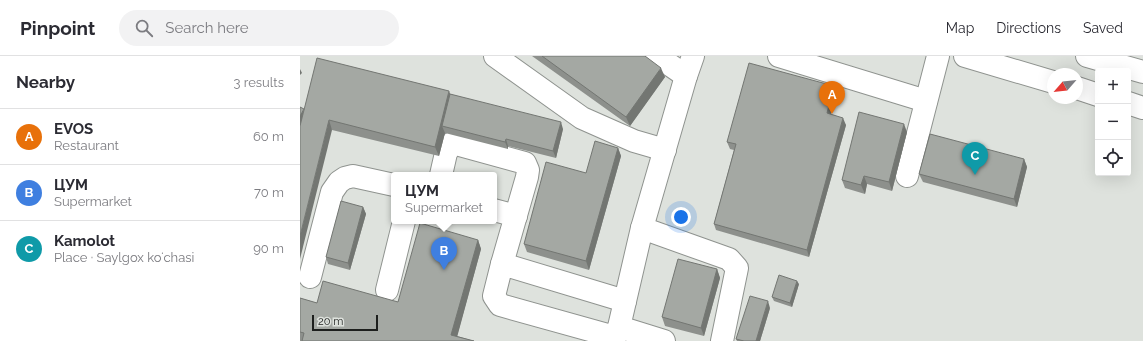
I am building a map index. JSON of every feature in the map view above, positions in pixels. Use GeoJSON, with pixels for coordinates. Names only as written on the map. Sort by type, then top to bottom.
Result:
{"type":"FeatureCollection","features":[{"type":"Feature","properties":{"kind":"main road"},"geometry":{"type":"LineString","coordinates":[[495,56],[582,118],[634,141],[665,150]]}},
{"type":"Feature","properties":{"kind":"main road"},"geometry":{"type":"LineString","coordinates":[[616,335],[642,228],[690,66],[657,56]]}},
{"type":"Feature","properties":{"kind":"main road"},"geometry":{"type":"LineString","coordinates":[[779,56],[926,101]]}},
{"type":"Feature","properties":{"kind":"main road"},"geometry":{"type":"LineString","coordinates":[[907,176],[938,56]]}},
{"type":"Feature","properties":{"kind":"main road"},"geometry":{"type":"LineString","coordinates":[[965,56],[1047,80]]}},
{"type":"Feature","properties":{"kind":"main road"},"geometry":{"type":"LineString","coordinates":[[1087,56],[1143,72]]}},
{"type":"Feature","properties":{"kind":"main road"},"geometry":{"type":"LineString","coordinates":[[1083,90],[1095,94]]}},
{"type":"Feature","properties":{"kind":"main road"},"geometry":{"type":"LineString","coordinates":[[1131,104],[1143,108]]}},
{"type":"Feature","properties":{"kind":"main road"},"geometry":{"type":"LineString","coordinates":[[442,172],[446,152],[452,143],[525,163],[528,170],[527,177],[494,296],[500,305],[616,335],[664,341]]}},
{"type":"Feature","properties":{"kind":"main road"},"geometry":{"type":"LineString","coordinates":[[310,277],[332,192],[339,182],[345,178],[353,176],[391,184]]}},
{"type":"Feature","properties":{"kind":"main road"},"geometry":{"type":"LineString","coordinates":[[497,211],[516,216]]}},
{"type":"Feature","properties":{"kind":"main road"},"geometry":{"type":"LineString","coordinates":[[387,290],[403,224]]}},
{"type":"Feature","properties":{"kind":"main road"},"geometry":{"type":"LineString","coordinates":[[642,228],[729,259],[737,268],[722,341]]}},
{"type":"Feature","properties":{"kind":"main road"},"geometry":{"type":"LineString","coordinates":[[502,264],[625,301]]}},
{"type":"Feature","properties":{"kind":"building"},"geometry":{"type":"Polygon","coordinates":[[[542,56],[645,56],[661,68],[626,117],[542,56]]]}},
{"type":"Feature","properties":{"kind":"building"},"geometry":{"type":"Polygon","coordinates":[[[317,58],[449,91],[435,147],[329,120],[300,236],[300,126],[317,58]]]}},
{"type":"Feature","properties":{"kind":"building"},"geometry":{"type":"Polygon","coordinates":[[[749,63],[834,86],[827,113],[843,118],[807,250],[714,224],[736,144],[727,142],[749,63]]]}},
{"type":"Feature","properties":{"kind":"building"},"geometry":{"type":"Polygon","coordinates":[[[450,94],[561,122],[553,151],[506,139],[505,142],[442,126],[450,94]]]}},
{"type":"Feature","properties":{"kind":"building"},"geometry":{"type":"Polygon","coordinates":[[[300,107],[304,109],[300,116],[300,107]]]}},
{"type":"Feature","properties":{"kind":"building"},"geometry":{"type":"Polygon","coordinates":[[[859,112],[904,124],[889,182],[864,176],[861,185],[842,180],[859,112]]]}},
{"type":"Feature","properties":{"kind":"building"},"geometry":{"type":"Polygon","coordinates":[[[930,134],[1024,159],[1014,199],[919,174],[930,134]]]}},
{"type":"Feature","properties":{"kind":"building"},"geometry":{"type":"Polygon","coordinates":[[[595,141],[618,148],[586,261],[524,244],[546,162],[586,173],[595,141]]]}},
{"type":"Feature","properties":{"kind":"building"},"geometry":{"type":"Polygon","coordinates":[[[341,201],[363,207],[348,263],[326,257],[341,201]]]}},
{"type":"Feature","properties":{"kind":"building"},"geometry":{"type":"Polygon","coordinates":[[[420,224],[478,240],[451,335],[474,341],[302,341],[304,333],[300,332],[300,298],[317,303],[323,281],[398,302],[420,224]]]}},
{"type":"Feature","properties":{"kind":"building"},"geometry":{"type":"Polygon","coordinates":[[[678,259],[717,269],[701,328],[662,317],[678,259]]]}},
{"type":"Feature","properties":{"kind":"building"},"geometry":{"type":"Polygon","coordinates":[[[779,275],[797,281],[790,303],[772,297],[779,275]]]}},
{"type":"Feature","properties":{"kind":"building"},"geometry":{"type":"Polygon","coordinates":[[[750,296],[768,301],[756,341],[744,341],[736,339],[750,296]]]}},
{"type":"Feature","properties":{"kind":"place","name":"EVOS"},"geometry":{"type":"Point","coordinates":[832,114]}},
{"type":"Feature","properties":{"kind":"place","name":"Kamolot"},"geometry":{"type":"Point","coordinates":[975,175]}},
{"type":"Feature","properties":{"kind":"place","name":"ЦУМ"},"geometry":{"type":"Point","coordinates":[444,270]}}]}
